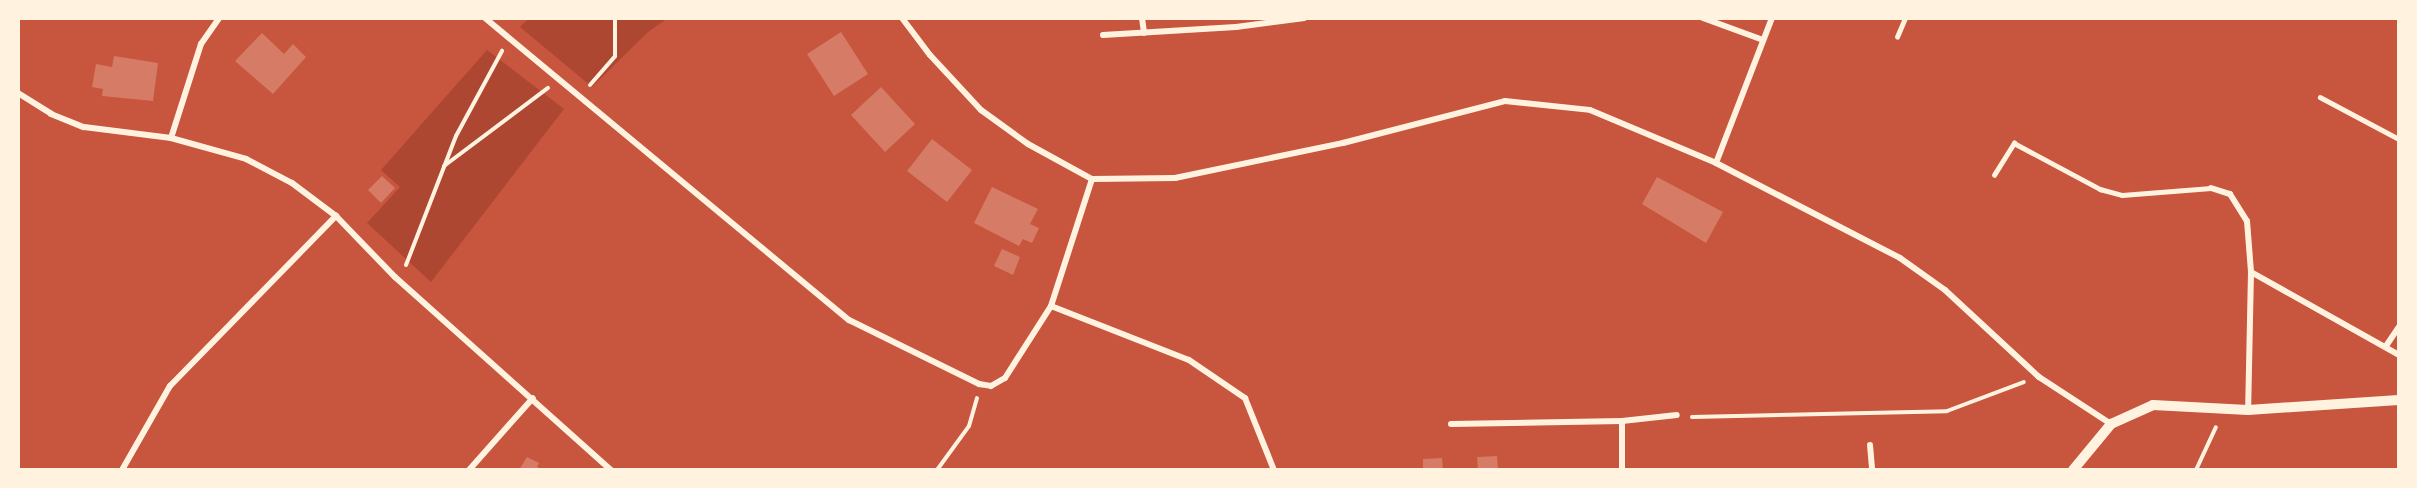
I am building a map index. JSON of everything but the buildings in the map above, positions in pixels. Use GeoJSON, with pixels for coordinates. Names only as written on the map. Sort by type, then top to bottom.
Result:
{"type":"FeatureCollection","features":[{"type":"Feature","properties":{"kind":"street"},"geometry":{"type":"LineString","coordinates":[[171,138],[201,44],[219,18]]}},
{"type":"Feature","properties":{"kind":"street"},"geometry":{"type":"LineString","coordinates":[[485,18],[555,79],[579,96],[849,320],[979,384],[991,386],[1005,378],[1051,306],[1092,179]]}},
{"type":"Feature","properties":{"kind":"street"},"geometry":{"type":"LineString","coordinates":[[902,18],[930,55],[981,110],[1028,144],[1092,179],[1175,178],[1343,143],[1505,101],[1590,110],[1716,163],[1900,258],[1945,291],[2038,377],[2111,424]]}},
{"type":"Feature","properties":{"kind":"street"},"geometry":{"type":"LineString","coordinates":[[1142,18],[1144,33]]}},
{"type":"Feature","properties":{"kind":"street"},"geometry":{"type":"LineString","coordinates":[[1103,35],[1304,18]]}},
{"type":"Feature","properties":{"kind":"street"},"geometry":{"type":"LineString","coordinates":[[1703,18],[1763,40]]}},
{"type":"Feature","properties":{"kind":"street"},"geometry":{"type":"LineString","coordinates":[[1716,163],[1772,18]]}},
{"type":"Feature","properties":{"kind":"street"},"geometry":{"type":"LineString","coordinates":[[19,96],[51,114],[84,127],[171,138],[246,159],[292,183],[336,216],[395,277],[611,470]]}},
{"type":"Feature","properties":{"kind":"street"},"geometry":{"type":"LineString","coordinates":[[2211,188],[2230,194],[2239,204],[2247,221],[2251,272],[2248,410]]}},
{"type":"Feature","properties":{"kind":"street"},"geometry":{"type":"LineString","coordinates":[[122,470],[170,386],[336,216]]}},
{"type":"Feature","properties":{"kind":"street"},"geometry":{"type":"LineString","coordinates":[[2251,272],[2399,355]]}},
{"type":"Feature","properties":{"kind":"street"},"geometry":{"type":"LineString","coordinates":[[1051,306],[1190,360],[1245,398],[1274,470]]}},
{"type":"Feature","properties":{"kind":"street"},"geometry":{"type":"LineString","coordinates":[[2386,346],[2399,327]]}},
{"type":"Feature","properties":{"kind":"street"},"geometry":{"type":"LineString","coordinates":[[469,470],[533,398]]}},
{"type":"Feature","properties":{"kind":"street"},"geometry":{"type":"LineString","coordinates":[[2073,470],[2111,424],[2153,405],[2248,410],[2399,400]]}},
{"type":"Feature","properties":{"kind":"street"},"geometry":{"type":"LineString","coordinates":[[1451,424],[1622,421],[1677,415]]}},
{"type":"Feature","properties":{"kind":"street"},"geometry":{"type":"LineString","coordinates":[[1622,421],[1622,470]]}},
{"type":"Feature","properties":{"kind":"street"},"geometry":{"type":"LineString","coordinates":[[1870,445],[1872,470]]}},
{"type":"Feature","properties":{"kind":"lane"},"geometry":{"type":"LineString","coordinates":[[1897,37],[1905,18]]}},
{"type":"Feature","properties":{"kind":"lane"},"geometry":{"type":"LineString","coordinates":[[2320,97],[2399,139]]}},
{"type":"Feature","properties":{"kind":"lane"},"geometry":{"type":"LineString","coordinates":[[1994,174],[2014,143],[2100,189],[2122,195],[2211,188]]}},
{"type":"Feature","properties":{"kind":"path"},"geometry":{"type":"LineString","coordinates":[[579,96],[615,56],[615,18]]}},
{"type":"Feature","properties":{"kind":"path"},"geometry":{"type":"LineString","coordinates":[[395,277],[410,261],[444,167],[493,67],[510,41]]}},
{"type":"Feature","properties":{"kind":"path"},"geometry":{"type":"LineString","coordinates":[[444,167],[540,98],[555,79]]}},
{"type":"Feature","properties":{"kind":"path"},"geometry":{"type":"LineString","coordinates":[[1677,415],[1714,419],[1947,411],[2038,377]]}},
{"type":"Feature","properties":{"kind":"path"},"geometry":{"type":"LineString","coordinates":[[937,470],[969,426],[979,384]]}},
{"type":"Feature","properties":{"kind":"path"},"geometry":{"type":"LineString","coordinates":[[2196,470],[2214,436],[2220,408]]}},
{"type":"Feature","properties":{"kind":"shaded area"},"geometry":{"type":"Polygon","coordinates":[[[529,18],[668,18],[648,32],[592,87],[520,27],[529,18]]]}},
{"type":"Feature","properties":{"kind":"shaded area"},"geometry":{"type":"Polygon","coordinates":[[[487,50],[564,109],[431,282],[367,223],[400,187],[381,170],[487,50]]]}}]}
